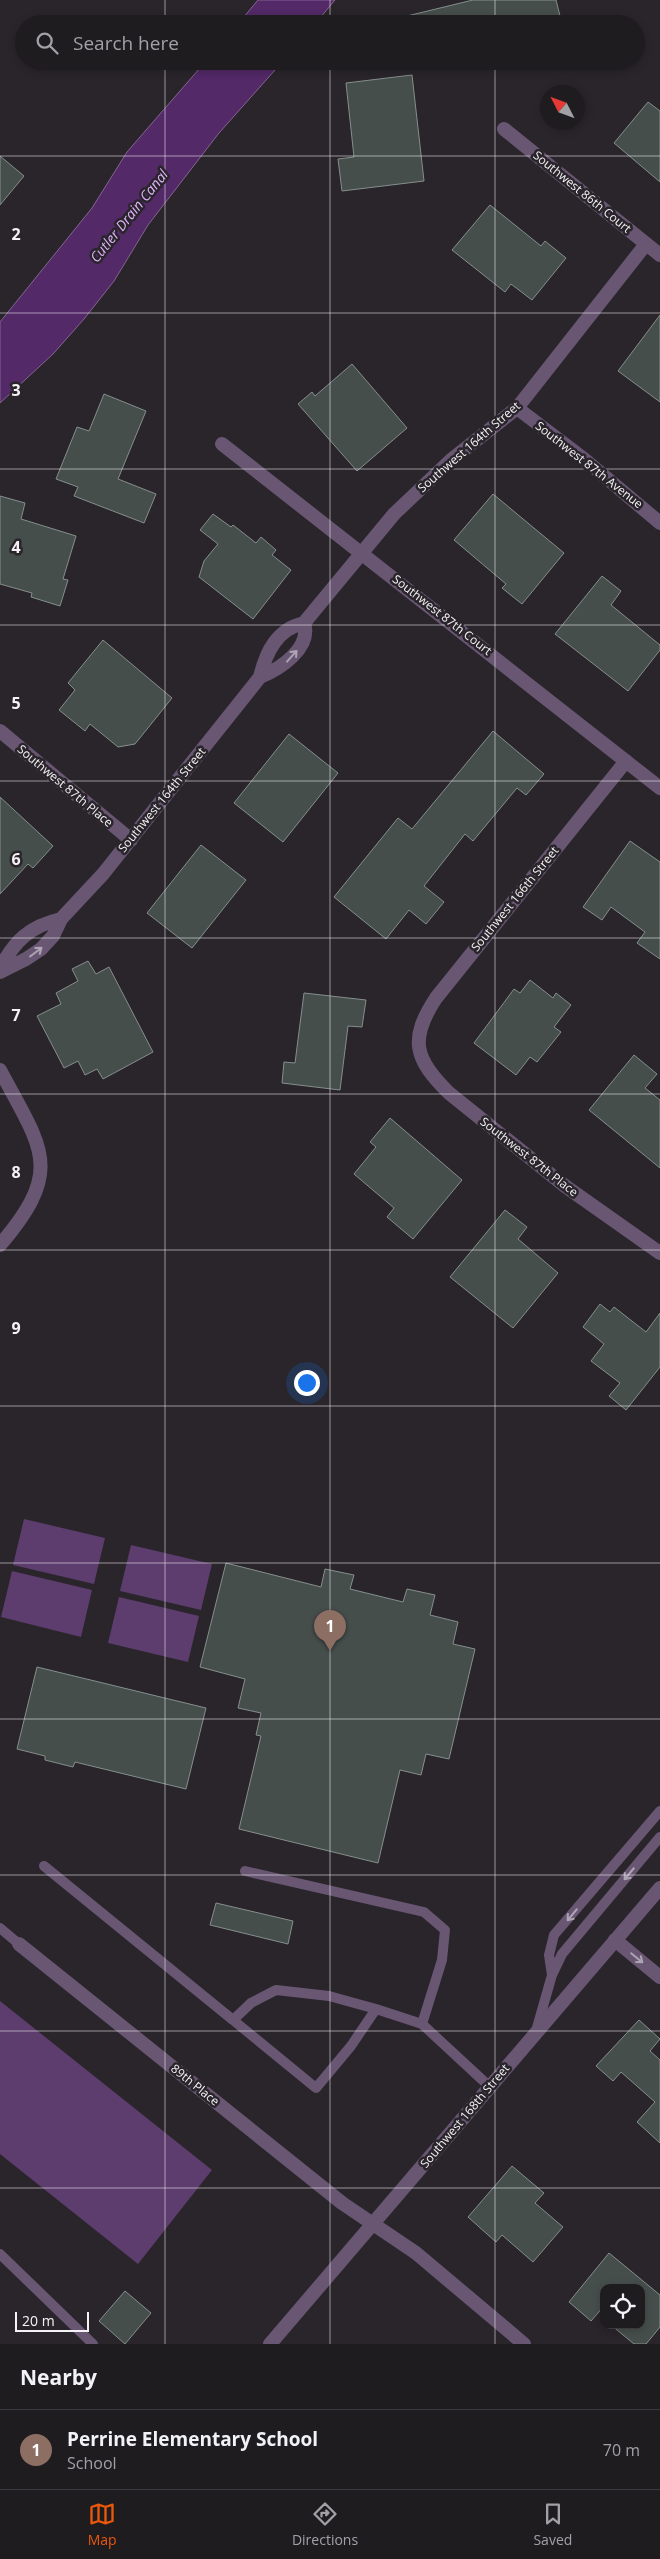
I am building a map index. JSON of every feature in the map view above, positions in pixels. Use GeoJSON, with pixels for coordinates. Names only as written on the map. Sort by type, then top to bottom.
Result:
{"type":"FeatureCollection","features":[{"type":"Feature","properties":{"kind":"street","name":"Southwest 86th Court"},"geometry":{"type":"LineString","coordinates":[[504,129],[660,255]]}},
{"type":"Feature","properties":{"kind":"street","name":"Southwest 164th Street"},"geometry":{"type":"LineString","coordinates":[[0,970],[12,968],[41,949],[53,936],[61,919],[130,840],[260,677],[264,660],[279,636],[291,626],[304,623],[361,552],[394,514],[421,488],[451,460],[517,408],[646,244]]}},
{"type":"Feature","properties":{"kind":"street","name":"Southwest 87th Avenue"},"geometry":{"type":"LineString","coordinates":[[517,408],[584,459],[660,522]]}},
{"type":"Feature","properties":{"kind":"street","name":"Southwest 87th Court"},"geometry":{"type":"LineString","coordinates":[[222,444],[660,788]]}},
{"type":"Feature","properties":{"kind":"street","name":"Southwest 164th Street"},"geometry":{"type":"LineString","coordinates":[[260,677],[277,671],[296,651],[307,631],[304,623]]}},
{"type":"Feature","properties":{"kind":"street","name":"Southwest 87th Place"},"geometry":{"type":"LineString","coordinates":[[0,731],[130,840]]}},
{"type":"Feature","properties":{"kind":"street","name":"Southwest 166th Street"},"geometry":{"type":"LineString","coordinates":[[418,1044],[420,1027],[436,998],[626,761]]}},
{"type":"Feature","properties":{"kind":"street","name":"Southwest 164th Street"},"geometry":{"type":"LineString","coordinates":[[0,970],[17,940],[27,932],[46,922],[61,919]]}},
{"type":"Feature","properties":{"kind":"street","name":"Southwest 87th Place"},"geometry":{"type":"LineString","coordinates":[[418,1044],[423,1061],[435,1080],[449,1094],[565,1186],[660,1253]]}},
{"type":"Feature","properties":{"kind":"street"},"geometry":{"type":"LineString","coordinates":[[0,1070],[30,1126],[39,1146],[42,1162],[41,1177],[31,1203],[16,1227],[0,1246]]}},
{"type":"Feature","properties":{"kind":"street","name":"Southwest 168th Street"},"geometry":{"type":"LineString","coordinates":[[270,2344],[660,1888]]}},
{"type":"Feature","properties":{"kind":"street"},"geometry":{"type":"LineString","coordinates":[[615,1940],[660,1977]]}},
{"type":"Feature","properties":{"kind":"street","name":"89th Place"},"geometry":{"type":"LineString","coordinates":[[19,1944],[372,2225],[416,2253],[524,2344]]}},
{"type":"Feature","properties":{"kind":"lane"},"geometry":{"type":"LineString","coordinates":[[552,1975],[549,1955],[554,1935],[660,1810]]}},
{"type":"Feature","properties":{"kind":"lane"},"geometry":{"type":"LineString","coordinates":[[535,2034],[552,1975],[562,1954],[660,1837]]}},
{"type":"Feature","properties":{"kind":"lane"},"geometry":{"type":"LineString","coordinates":[[44,1866],[316,2088],[351,2046],[376,2009]]}},
{"type":"Feature","properties":{"kind":"lane"},"geometry":{"type":"LineString","coordinates":[[245,1872],[424,1912],[445,1930],[442,1960],[422,2024]]}},
{"type":"Feature","properties":{"kind":"lane"},"geometry":{"type":"LineString","coordinates":[[0,1928],[19,1944]]}},
{"type":"Feature","properties":{"kind":"lane"},"geometry":{"type":"LineString","coordinates":[[233,2020],[251,2003],[276,1990],[329,1996],[422,2024],[490,2086]]}},
{"type":"Feature","properties":{"kind":"lane"},"geometry":{"type":"LineString","coordinates":[[0,2254],[93,2344]]}},
{"type":"Feature","properties":{"kind":"shaded area"},"geometry":{"type":"Polygon","coordinates":[[[24,1519],[105,1538],[94,1584],[13,1565],[24,1519]]]}},
{"type":"Feature","properties":{"kind":"shaded area"},"geometry":{"type":"Polygon","coordinates":[[[131,1545],[212,1564],[201,1610],[120,1591],[131,1545]]]}},
{"type":"Feature","properties":{"kind":"shaded area"},"geometry":{"type":"Polygon","coordinates":[[[12,1571],[92,1590],[81,1637],[1,1617],[12,1571]]]}},
{"type":"Feature","properties":{"kind":"shaded area"},"geometry":{"type":"Polygon","coordinates":[[[119,1597],[199,1616],[188,1662],[108,1643],[119,1597]]]}},
{"type":"Feature","properties":{"kind":"shaded area"},"geometry":{"type":"Polygon","coordinates":[[[0,2001],[212,2170],[138,2264],[0,2154],[0,2001]]]}},
{"type":"Feature","properties":{"kind":"water"},"geometry":{"type":"Polygon","coordinates":[[[258,0],[335,0],[322,15],[246,15],[258,0]]]}},
{"type":"Feature","properties":{"kind":"water","name":"Cutler Drain Canal"},"geometry":{"type":"Polygon","coordinates":[[[198,70],[275,70],[219,133],[148,225],[114,281],[84,319],[53,354],[0,403],[0,322],[92,208],[127,152],[198,70]]]}},
{"type":"Feature","properties":{"kind":"building"},"geometry":{"type":"Polygon","coordinates":[[[473,0],[556,0],[560,15],[411,15],[473,0]]]}},
{"type":"Feature","properties":{"kind":"building"},"geometry":{"type":"Polygon","coordinates":[[[412,75],[424,181],[342,191],[338,159],[354,157],[346,83],[412,75]]]}},
{"type":"Feature","properties":{"kind":"building"},"geometry":{"type":"Polygon","coordinates":[[[648,102],[660,111],[660,182],[614,143],[648,102]]]}},
{"type":"Feature","properties":{"kind":"building"},"geometry":{"type":"Polygon","coordinates":[[[0,156],[24,176],[0,205],[0,156]]]}},
{"type":"Feature","properties":{"kind":"building"},"geometry":{"type":"Polygon","coordinates":[[[490,205],[541,246],[545,241],[566,258],[532,300],[511,284],[505,292],[452,250],[490,205]]]}},
{"type":"Feature","properties":{"kind":"building"},"geometry":{"type":"Polygon","coordinates":[[[660,315],[660,402],[618,371],[660,315]]]}},
{"type":"Feature","properties":{"kind":"building"},"geometry":{"type":"Polygon","coordinates":[[[352,364],[407,428],[357,471],[298,404],[312,392],[315,396],[352,364]]]}},
{"type":"Feature","properties":{"kind":"building"},"geometry":{"type":"Polygon","coordinates":[[[104,394],[146,411],[118,479],[156,494],[144,523],[74,496],[78,487],[56,479],[77,427],[89,431],[104,394]]]}},
{"type":"Feature","properties":{"kind":"building"},"geometry":{"type":"Polygon","coordinates":[[[493,494],[564,553],[522,604],[502,588],[506,584],[454,540],[493,494]]]}},
{"type":"Feature","properties":{"kind":"building"},"geometry":{"type":"Polygon","coordinates":[[[0,496],[25,503],[21,519],[76,536],[63,579],[68,580],[60,606],[31,597],[32,593],[0,584],[0,496]]]}},
{"type":"Feature","properties":{"kind":"building"},"geometry":{"type":"Polygon","coordinates":[[[213,514],[231,527],[233,525],[256,543],[261,537],[276,550],[272,555],[291,570],[253,619],[199,577],[204,561],[218,544],[200,530],[213,514]]]}},
{"type":"Feature","properties":{"kind":"building"},"geometry":{"type":"Polygon","coordinates":[[[602,576],[621,591],[611,605],[660,645],[660,650],[628,691],[555,634],[602,576]]]}},
{"type":"Feature","properties":{"kind":"building"},"geometry":{"type":"Polygon","coordinates":[[[103,640],[172,698],[135,744],[118,747],[90,724],[85,731],[59,710],[75,690],[68,683],[103,640]]]}},
{"type":"Feature","properties":{"kind":"building"},"geometry":{"type":"Polygon","coordinates":[[[493,731],[544,774],[526,795],[517,788],[473,841],[465,834],[424,886],[444,902],[426,924],[409,910],[386,939],[334,897],[398,818],[412,829],[493,731]]]}},
{"type":"Feature","properties":{"kind":"building"},"geometry":{"type":"Polygon","coordinates":[[[289,734],[338,773],[283,842],[234,803],[289,734]]]}},
{"type":"Feature","properties":{"kind":"building"},"geometry":{"type":"Polygon","coordinates":[[[0,797],[53,846],[33,868],[28,864],[0,894],[0,797]]]}},
{"type":"Feature","properties":{"kind":"building"},"geometry":{"type":"Polygon","coordinates":[[[630,841],[660,862],[660,959],[637,943],[645,932],[611,907],[602,920],[583,907],[630,841]]]}},
{"type":"Feature","properties":{"kind":"building"},"geometry":{"type":"Polygon","coordinates":[[[201,845],[246,880],[192,948],[147,913],[201,845]]]}},
{"type":"Feature","properties":{"kind":"building"},"geometry":{"type":"Polygon","coordinates":[[[88,961],[96,974],[109,967],[153,1052],[103,1079],[97,1069],[85,1075],[78,1061],[64,1068],[37,1016],[61,1004],[56,993],[78,981],[72,969],[88,961]]]}},
{"type":"Feature","properties":{"kind":"building"},"geometry":{"type":"Polygon","coordinates":[[[530,980],[553,998],[556,993],[571,1005],[554,1027],[561,1032],[537,1062],[530,1057],[516,1075],[474,1043],[514,989],[520,993],[530,980]]]}},
{"type":"Feature","properties":{"kind":"building"},"geometry":{"type":"Polygon","coordinates":[[[304,993],[366,1000],[362,1027],[348,1026],[340,1090],[282,1083],[284,1062],[295,1063],[304,993]]]}},
{"type":"Feature","properties":{"kind":"building"},"geometry":{"type":"Polygon","coordinates":[[[634,1055],[657,1074],[645,1088],[660,1100],[660,1168],[589,1110],[634,1055]]]}},
{"type":"Feature","properties":{"kind":"building"},"geometry":{"type":"Polygon","coordinates":[[[390,1118],[462,1180],[413,1239],[387,1217],[394,1208],[354,1174],[376,1147],[370,1142],[390,1118]]]}},
{"type":"Feature","properties":{"kind":"building"},"geometry":{"type":"Polygon","coordinates":[[[505,1210],[527,1227],[518,1239],[558,1273],[513,1328],[450,1277],[505,1210]]]}},
{"type":"Feature","properties":{"kind":"building"},"geometry":{"type":"Polygon","coordinates":[[[600,1304],[610,1312],[614,1307],[646,1332],[660,1313],[660,1367],[626,1410],[609,1396],[620,1383],[591,1361],[604,1344],[583,1327],[600,1304]]]}},
{"type":"Feature","properties":{"kind":"building"},"geometry":{"type":"Polygon","coordinates":[[[226,1563],[321,1587],[325,1569],[354,1575],[350,1589],[403,1602],[407,1589],[435,1595],[430,1615],[458,1622],[453,1644],[475,1649],[449,1759],[426,1754],[421,1775],[400,1770],[378,1863],[239,1829],[261,1736],[256,1735],[261,1713],[238,1708],[245,1679],[200,1667],[226,1563]]]}},
{"type":"Feature","properties":{"kind":"building"},"geometry":{"type":"Polygon","coordinates":[[[37,1667],[206,1708],[186,1789],[75,1762],[73,1767],[45,1760],[45,1756],[17,1749],[37,1667]]]}},
{"type":"Feature","properties":{"kind":"building"},"geometry":{"type":"Polygon","coordinates":[[[216,1903],[293,1921],[288,1944],[210,1925],[216,1903]]]}},
{"type":"Feature","properties":{"kind":"building"},"geometry":{"type":"Polygon","coordinates":[[[639,2020],[660,2039],[650,2051],[660,2060],[660,2143],[637,2122],[655,2102],[621,2072],[613,2081],[596,2066],[639,2020]]]}},
{"type":"Feature","properties":{"kind":"building"},"geometry":{"type":"Polygon","coordinates":[[[512,2166],[544,2193],[535,2203],[563,2227],[533,2262],[502,2235],[496,2242],[468,2217],[512,2166]]]}},
{"type":"Feature","properties":{"kind":"building"},"geometry":{"type":"Polygon","coordinates":[[[609,2253],[660,2295],[660,2327],[646,2344],[634,2344],[616,2329],[645,2329],[645,2284],[600,2284],[600,2311],[591,2321],[569,2302],[609,2253]]]}},
{"type":"Feature","properties":{"kind":"building"},"geometry":{"type":"Polygon","coordinates":[[[125,2291],[151,2313],[125,2344],[99,2321],[125,2291]]]}},
{"type":"Feature","properties":{"kind":"place","name":"Perrine Elementary School"},"geometry":{"type":"Point","coordinates":[330,1651]}}]}
